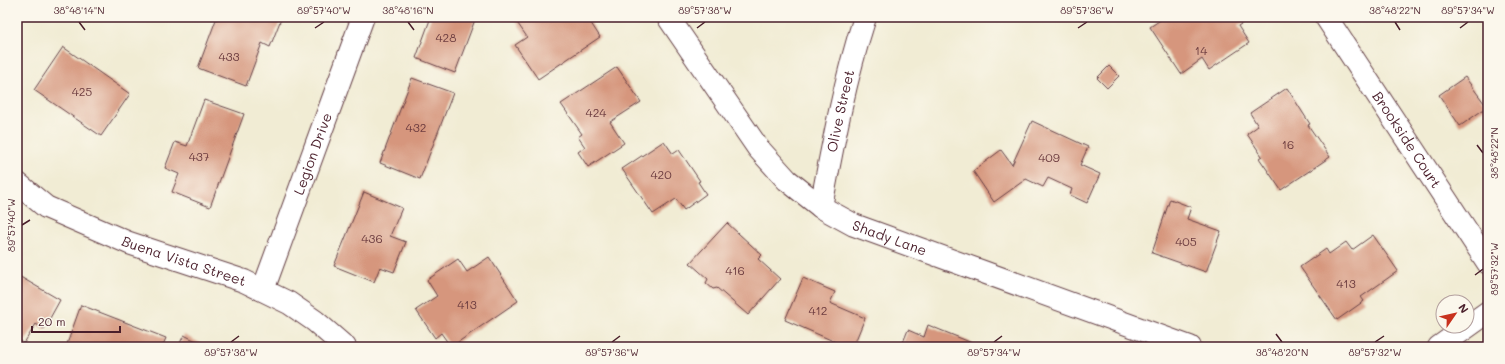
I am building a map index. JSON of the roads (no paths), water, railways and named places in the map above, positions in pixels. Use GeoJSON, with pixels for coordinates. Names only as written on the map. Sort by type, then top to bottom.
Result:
{"type":"FeatureCollection","features":[{"type":"Feature","properties":{"kind":"street","name":"Legion Drive"},"geometry":{"type":"LineString","coordinates":[[263,290],[363,17]]}},
{"type":"Feature","properties":{"kind":"street","name":"Shady Lane"},"geometry":{"type":"LineString","coordinates":[[668,17],[758,148],[787,180],[821,207],[854,225],[1190,347]]}},
{"type":"Feature","properties":{"kind":"street","name":"Olive Street"},"geometry":{"type":"LineString","coordinates":[[821,207],[833,139],[856,46],[865,17]]}},
{"type":"Feature","properties":{"kind":"street","name":"Brookside Court"},"geometry":{"type":"LineString","coordinates":[[1326,17],[1488,263]]}},
{"type":"Feature","properties":{"kind":"street","name":"Buena Vista Street"},"geometry":{"type":"LineString","coordinates":[[17,183],[46,207],[129,243],[244,281],[263,290],[289,303],[315,321],[345,347]]}},
{"type":"Feature","properties":{"kind":"street"},"geometry":{"type":"LineString","coordinates":[[1439,347],[1488,312]]}}]}
